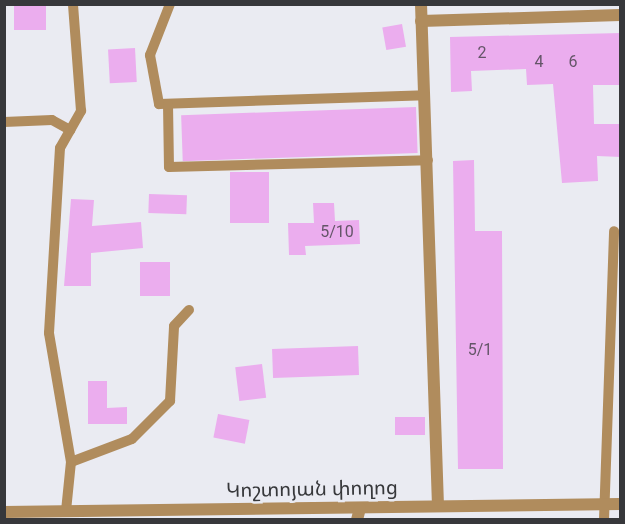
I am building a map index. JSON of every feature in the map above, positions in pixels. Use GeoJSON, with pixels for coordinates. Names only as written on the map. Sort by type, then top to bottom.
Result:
{"type":"FeatureCollection","features":[{"type":"Feature","properties":{"kind":"street"},"geometry":{"type":"LineString","coordinates":[[421,4],[438,506]]}},
{"type":"Feature","properties":{"kind":"street"},"geometry":{"type":"LineString","coordinates":[[421,21],[621,15]]}},
{"type":"Feature","properties":{"kind":"street","name":"Կոշտոյան փողոց"},"geometry":{"type":"LineString","coordinates":[[4,512],[25,516],[66,511],[358,514],[438,506],[621,504]]}},
{"type":"Feature","properties":{"kind":"lane"},"geometry":{"type":"LineString","coordinates":[[66,511],[71,462],[50,333],[60,148],[81,111],[73,4]]}},
{"type":"Feature","properties":{"kind":"lane"},"geometry":{"type":"LineString","coordinates":[[170,4],[150,55],[159,105],[425,95]]}},
{"type":"Feature","properties":{"kind":"lane"},"geometry":{"type":"LineString","coordinates":[[168,104],[169,167],[428,160]]}},
{"type":"Feature","properties":{"kind":"lane"},"geometry":{"type":"LineString","coordinates":[[4,122],[52,120],[70,130]]}},
{"type":"Feature","properties":{"kind":"lane"},"geometry":{"type":"LineString","coordinates":[[604,519],[602,504],[614,231]]}},
{"type":"Feature","properties":{"kind":"lane"},"geometry":{"type":"LineString","coordinates":[[71,462],[132,439],[170,401],[174,326],[189,310]]}},
{"type":"Feature","properties":{"kind":"building"},"geometry":{"type":"Polygon","coordinates":[[[14,4],[46,4],[46,30],[14,30],[14,4]]]}},
{"type":"Feature","properties":{"kind":"building"},"geometry":{"type":"Polygon","coordinates":[[[402,24],[406,47],[386,50],[382,27],[402,24]]]}},
{"type":"Feature","properties":{"kind":"building"},"geometry":{"type":"Polygon","coordinates":[[[621,33],[621,85],[593,85],[594,124],[621,124],[621,157],[597,156],[598,181],[562,183],[553,84],[527,85],[526,69],[471,71],[472,91],[451,92],[450,37],[621,33]]]}},
{"type":"Feature","properties":{"kind":"building"},"geometry":{"type":"Polygon","coordinates":[[[135,48],[137,82],[110,83],[108,49],[135,48]]]}},
{"type":"Feature","properties":{"kind":"building"},"geometry":{"type":"Polygon","coordinates":[[[416,107],[418,153],[183,161],[181,115],[416,107]]]}},
{"type":"Feature","properties":{"kind":"building"},"geometry":{"type":"Polygon","coordinates":[[[474,160],[475,231],[502,231],[503,469],[458,469],[453,161],[474,160]]]}},
{"type":"Feature","properties":{"kind":"building"},"geometry":{"type":"Polygon","coordinates":[[[230,172],[269,172],[269,223],[230,223],[230,172]]]}},
{"type":"Feature","properties":{"kind":"building"},"geometry":{"type":"Polygon","coordinates":[[[149,194],[187,195],[186,214],[148,213],[149,194]]]}},
{"type":"Feature","properties":{"kind":"building"},"geometry":{"type":"Polygon","coordinates":[[[71,199],[94,200],[92,226],[141,222],[143,248],[91,253],[91,286],[64,286],[71,199]]]}},
{"type":"Feature","properties":{"kind":"building"},"geometry":{"type":"Polygon","coordinates":[[[313,203],[334,203],[335,221],[359,220],[360,244],[305,246],[306,255],[289,255],[288,223],[314,223],[313,203]]]}},
{"type":"Feature","properties":{"kind":"building"},"geometry":{"type":"Polygon","coordinates":[[[140,262],[170,262],[170,296],[140,296],[140,262]]]}},
{"type":"Feature","properties":{"kind":"building"},"geometry":{"type":"Polygon","coordinates":[[[358,346],[359,375],[273,378],[272,349],[358,346]]]}},
{"type":"Feature","properties":{"kind":"building"},"geometry":{"type":"Polygon","coordinates":[[[262,364],[266,398],[239,401],[235,367],[262,364]]]}},
{"type":"Feature","properties":{"kind":"building"},"geometry":{"type":"Polygon","coordinates":[[[88,381],[107,381],[107,408],[127,407],[127,424],[88,424],[88,381]]]}},
{"type":"Feature","properties":{"kind":"building"},"geometry":{"type":"Polygon","coordinates":[[[218,414],[249,420],[245,444],[213,438],[218,414]]]}},
{"type":"Feature","properties":{"kind":"building"},"geometry":{"type":"Polygon","coordinates":[[[395,417],[425,417],[425,435],[395,435],[395,417]]]}}]}
